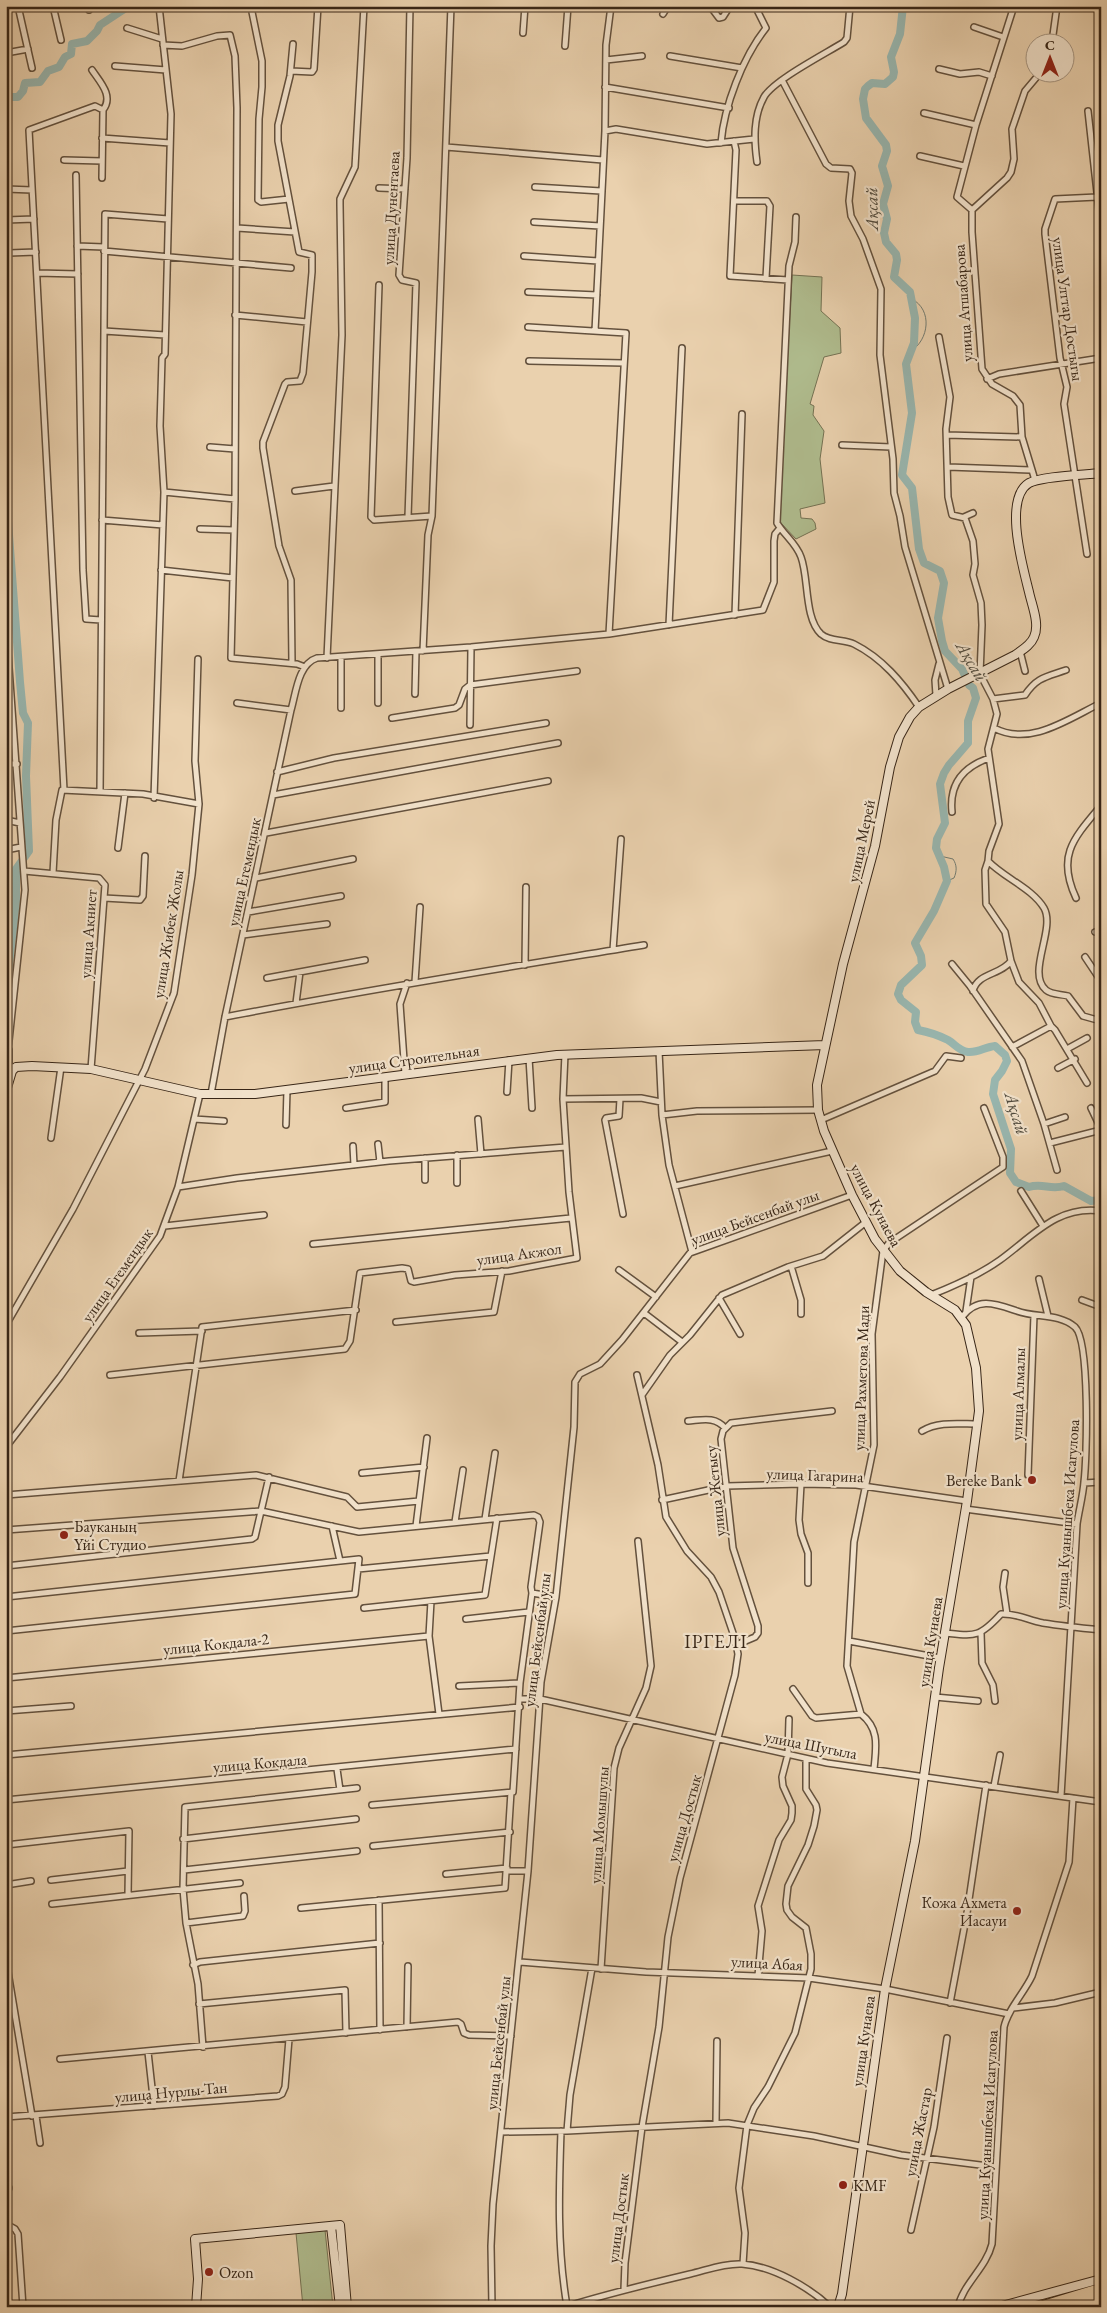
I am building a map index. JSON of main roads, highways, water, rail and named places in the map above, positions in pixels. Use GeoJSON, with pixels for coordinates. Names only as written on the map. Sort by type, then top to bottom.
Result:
{"type":"FeatureCollection","features":[{"type":"Feature","properties":{"kind":"highway"},"geometry":{"type":"LineString","coordinates":[[1038,2307],[1101,2288]]}},
{"type":"Feature","properties":{"kind":"highway"},"geometry":{"type":"LineString","coordinates":[[1066,2307],[1101,2296]]}},
{"type":"Feature","properties":{"kind":"main road","name":"улица Мерей"},"geometry":{"type":"LineString","coordinates":[[825,1045],[843,964],[870,869],[894,751],[904,727],[919,707],[936,695],[1020,652],[1031,643],[1034,637],[1036,622],[1021,554],[1016,502],[1023,488],[1035,480],[1101,473]]}},
{"type":"Feature","properties":{"kind":"main road","name":"улица Строительная"},"geometry":{"type":"LineString","coordinates":[[12,1071],[21,1066],[90,1069],[200,1094],[255,1094],[565,1054],[825,1045]]}},
{"type":"Feature","properties":{"kind":"main road","name":"улица Кунаева"},"geometry":{"type":"LineString","coordinates":[[825,1045],[817,1084],[818,1110],[832,1151],[852,1195],[883,1251],[910,1280],[931,1295],[964,1314],[972,1344],[978,1391],[978,1424],[966,1505],[940,1658],[915,1841],[885,1989],[842,2294]]}},
{"type":"Feature","properties":{"kind":"main road"},"geometry":{"type":"LineString","coordinates":[[6,1090],[12,1071],[7,1060],[8,1050]]}},
{"type":"Feature","properties":{"kind":"main road"},"geometry":{"type":"LineString","coordinates":[[196,2307],[198,2279],[195,2240],[340,2225],[347,2307]]}},
{"type":"Feature","properties":{"kind":"main road"},"geometry":{"type":"LineString","coordinates":[[331,2226],[340,2307]]}},
{"type":"Feature","properties":{"kind":"main road"},"geometry":{"type":"LineString","coordinates":[[998,2307],[1101,2278]]}},
{"type":"Feature","properties":{"kind":"main road"},"geometry":{"type":"LineString","coordinates":[[838,2307],[842,2294]]}},
{"type":"Feature","properties":{"kind":"main road"},"geometry":{"type":"LineString","coordinates":[[842,2294],[844,2307]]}},
{"type":"Feature","properties":{"kind":"main road"},"geometry":{"type":"LineString","coordinates":[[1086,2307],[1101,2302]]}},
{"type":"Feature","properties":{"kind":"waterway"},"geometry":{"type":"LineString","coordinates":[[6,97],[18,97],[23,91],[25,83],[40,82],[48,71],[59,67],[65,57],[71,54],[72,44],[87,41],[100,25],[129,6]]}},
{"type":"Feature","properties":{"kind":"waterway","name":"Ақсай"},"geometry":{"type":"LineString","coordinates":[[903,6],[900,34],[891,57],[893,77],[885,84],[872,83],[865,89],[863,99],[866,118],[886,145],[887,151],[882,166],[888,186],[883,204],[887,219],[884,233],[886,242],[896,254],[897,260],[894,277],[910,292],[915,318],[914,343],[906,364],[912,413],[902,475],[912,488],[919,549],[924,563],[940,571],[944,583],[938,618],[945,651],[962,669],[969,685],[973,688],[976,698],[968,721],[968,743],[949,765],[940,784],[945,823],[937,839],[936,848],[944,867],[947,881],[934,911],[915,943],[921,956],[922,965],[901,985],[898,994],[901,1000],[916,1012],[915,1022],[918,1030],[944,1038],[968,1052],[975,1052],[995,1046],[1005,1055],[1007,1061],[995,1080],[993,1094],[1011,1149],[1010,1173],[1016,1182],[1029,1187],[1064,1186],[1091,1201],[1101,1200]]}},
{"type":"Feature","properties":{"kind":"waterway"},"geometry":{"type":"LineString","coordinates":[[911,351],[922,340],[926,325],[926,317],[923,310],[912,299]]}},
{"type":"Feature","properties":{"kind":"waterway"},"geometry":{"type":"LineString","coordinates":[[6,495],[20,682],[23,713],[28,723],[26,776],[29,851],[16,869],[16,901],[6,992]]}},
{"type":"Feature","properties":{"kind":"waterway"},"geometry":{"type":"LineString","coordinates":[[940,856],[953,859],[955,864],[954,878],[947,881]]}},
{"type":"Feature","properties":{"kind":"place","name":"Bereke Bank"},"geometry":{"type":"Point","coordinates":[1032,1480]}},
{"type":"Feature","properties":{"kind":"place","name":"Бауканың Үйі Студио"},"geometry":{"type":"Point","coordinates":[64,1535]}},
{"type":"Feature","properties":{"kind":"place","name":"Кожа Ахмета Иасауи"},"geometry":{"type":"Point","coordinates":[1017,1911]}},
{"type":"Feature","properties":{"kind":"place","name":"KMF"},"geometry":{"type":"Point","coordinates":[843,2185]}},
{"type":"Feature","properties":{"kind":"place","name":"Ozon"},"geometry":{"type":"Point","coordinates":[209,2272]}},
{"type":"Feature","properties":{"kind":"district","name":"ІРГЕЛІ"},"geometry":{"type":"Point","coordinates":[716,1641]}}]}
